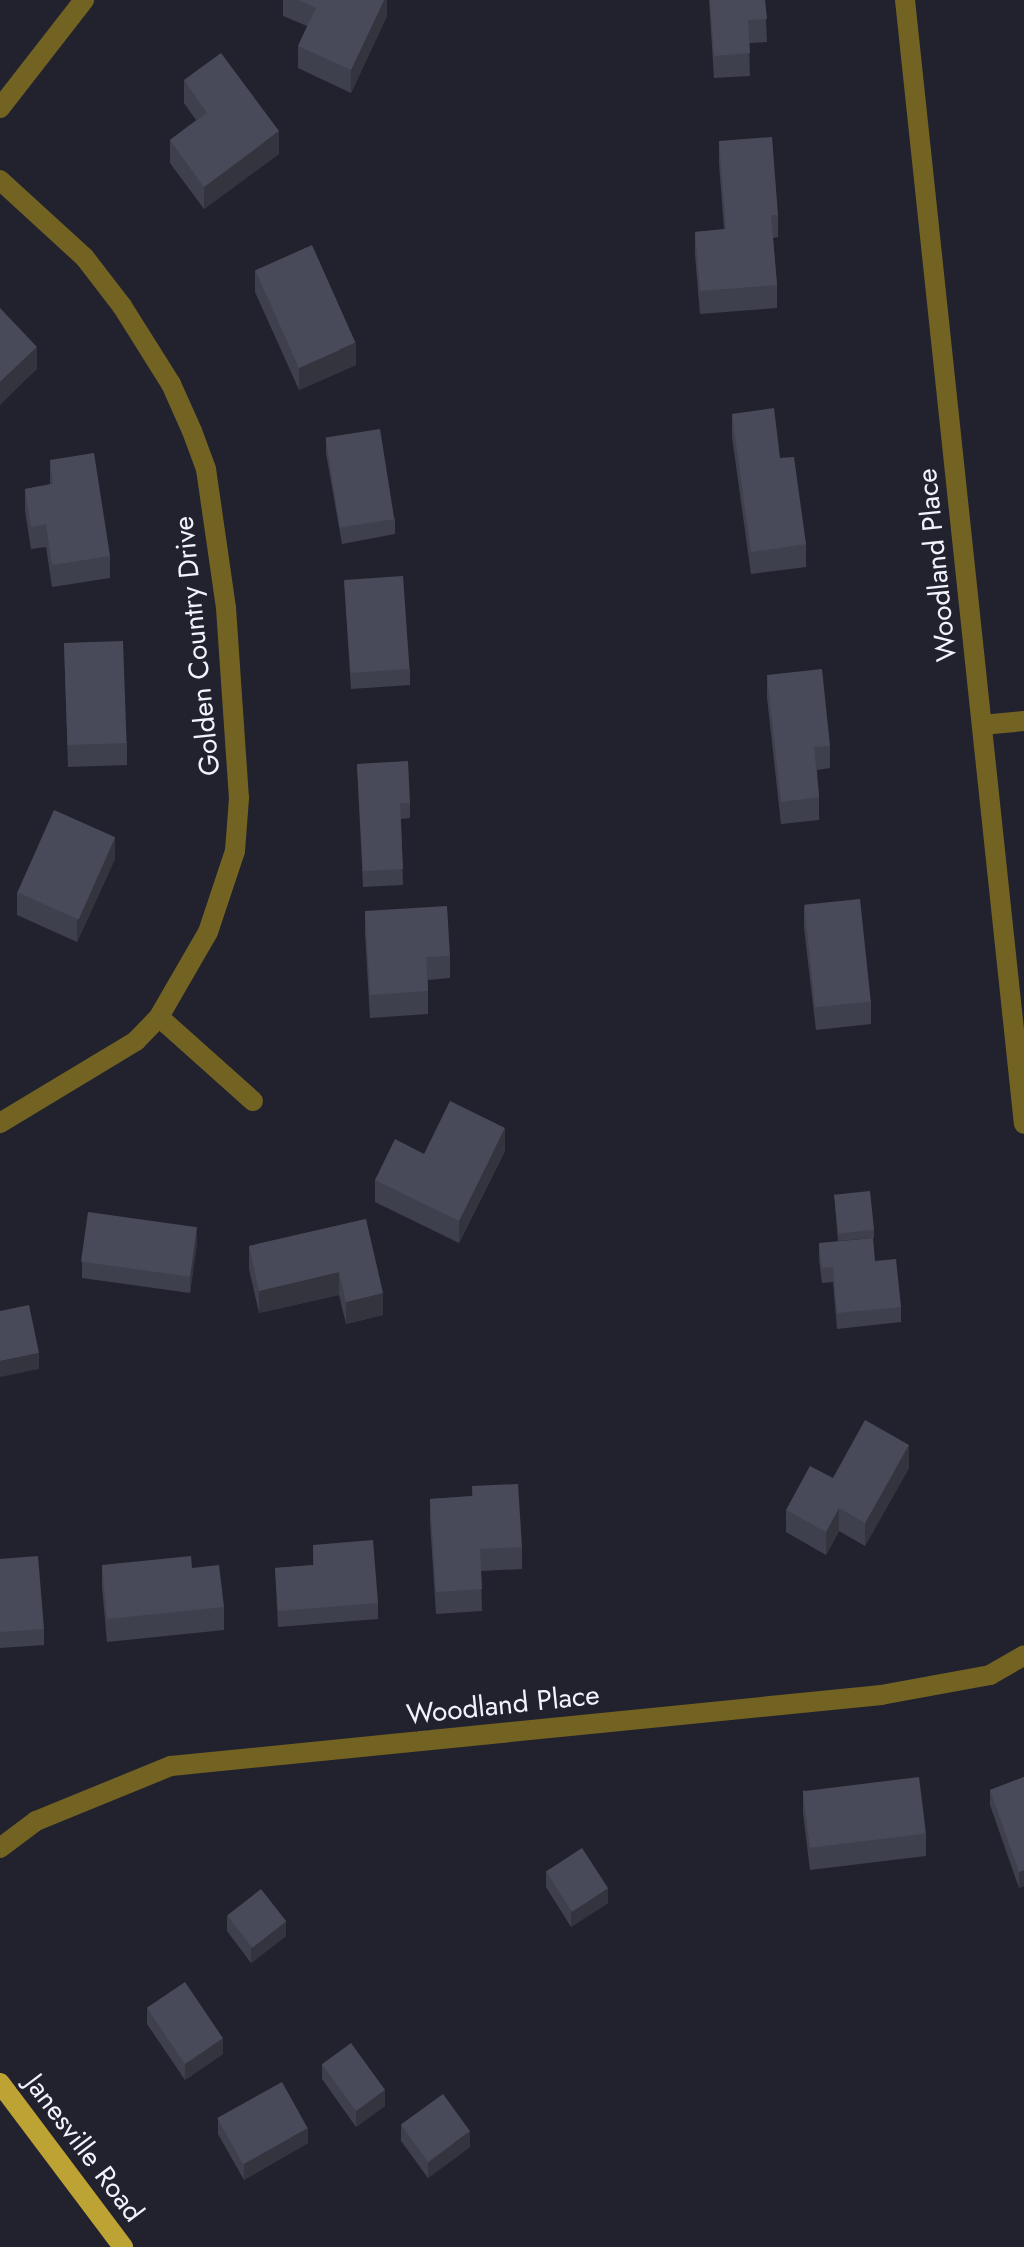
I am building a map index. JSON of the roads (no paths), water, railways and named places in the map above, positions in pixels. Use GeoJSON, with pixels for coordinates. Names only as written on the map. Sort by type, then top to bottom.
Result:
{"type":"FeatureCollection","features":[{"type":"Feature","properties":{"kind":"main road","name":"Janesville Road"},"geometry":{"type":"LineString","coordinates":[[0,2083],[123,2247]]}},
{"type":"Feature","properties":{"kind":"street"},"geometry":{"type":"LineString","coordinates":[[0,108],[84,0]]}},
{"type":"Feature","properties":{"kind":"street","name":"Woodland Place"},"geometry":{"type":"LineString","coordinates":[[905,0],[1024,1124]]}},
{"type":"Feature","properties":{"kind":"street","name":"Golden Country Drive"},"geometry":{"type":"LineString","coordinates":[[0,180],[85,258],[122,306],[171,384],[206,469],[237,719],[235,851],[208,932],[159,1017],[136,1041],[0,1123]]}},
{"type":"Feature","properties":{"kind":"street"},"geometry":{"type":"LineString","coordinates":[[982,725],[1024,721]]}},
{"type":"Feature","properties":{"kind":"street"},"geometry":{"type":"LineString","coordinates":[[159,1017],[253,1101]]}},
{"type":"Feature","properties":{"kind":"street","name":"Woodland Place"},"geometry":{"type":"LineString","coordinates":[[0,1848],[36,1821],[171,1766],[881,1695],[990,1675],[1024,1655]]}}]}
